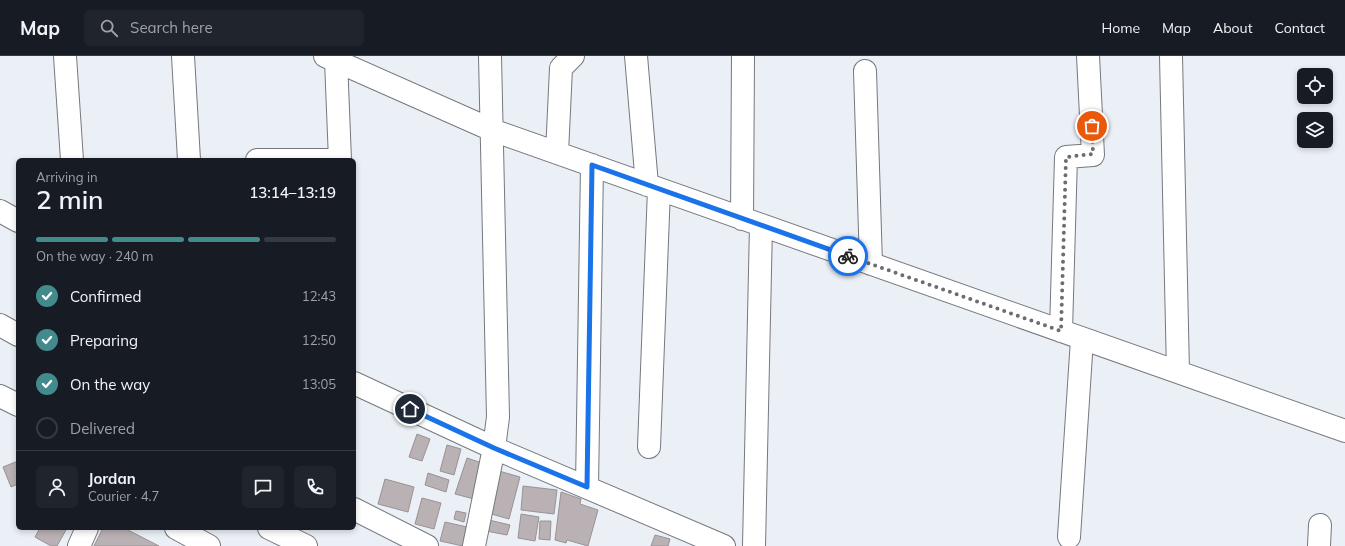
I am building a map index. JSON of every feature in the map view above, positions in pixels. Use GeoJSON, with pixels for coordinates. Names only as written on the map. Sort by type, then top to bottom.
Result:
{"type":"FeatureCollection","features":[{"type":"Feature","properties":{"kind":"street"},"geometry":{"type":"LineString","coordinates":[[65,56],[72,158]]}},
{"type":"Feature","properties":{"kind":"street"},"geometry":{"type":"LineString","coordinates":[[183,56],[189,158]]}},
{"type":"Feature","properties":{"kind":"street"},"geometry":{"type":"LineString","coordinates":[[474,546],[494,448],[498,417],[490,56]]}},
{"type":"Feature","properties":{"kind":"street"},"geometry":{"type":"LineString","coordinates":[[557,153],[562,68],[573,56]]}},
{"type":"Feature","properties":{"kind":"street"},"geometry":{"type":"LineString","coordinates":[[636,56],[653,187],[649,447]]}},
{"type":"Feature","properties":{"kind":"street"},"geometry":{"type":"LineString","coordinates":[[743,56],[752,222],[754,546]]}},
{"type":"Feature","properties":{"kind":"street"},"geometry":{"type":"LineString","coordinates":[[1061,331],[1066,157],[1093,154],[1088,56]]}},
{"type":"Feature","properties":{"kind":"street"},"geometry":{"type":"LineString","coordinates":[[1171,56],[1178,372]]}},
{"type":"Feature","properties":{"kind":"street"},"geometry":{"type":"LineString","coordinates":[[340,158],[330,58],[492,130],[1345,431]]}},
{"type":"Feature","properties":{"kind":"street"},"geometry":{"type":"LineString","coordinates":[[865,72],[871,264]]}},
{"type":"Feature","properties":{"kind":"street"},"geometry":{"type":"LineString","coordinates":[[587,487],[592,165]]}},
{"type":"Feature","properties":{"kind":"street"},"geometry":{"type":"LineString","coordinates":[[0,211],[16,220]]}},
{"type":"Feature","properties":{"kind":"street"},"geometry":{"type":"LineString","coordinates":[[0,325],[16,334]]}},
{"type":"Feature","properties":{"kind":"street"},"geometry":{"type":"LineString","coordinates":[[1069,537],[1082,339]]}},
{"type":"Feature","properties":{"kind":"street"},"geometry":{"type":"LineString","coordinates":[[356,384],[494,448],[724,546]]}},
{"type":"Feature","properties":{"kind":"street"},"geometry":{"type":"LineString","coordinates":[[0,396],[16,404]]}},
{"type":"Feature","properties":{"kind":"street"},"geometry":{"type":"LineString","coordinates":[[356,510],[427,546]]}},
{"type":"Feature","properties":{"kind":"street"},"geometry":{"type":"LineString","coordinates":[[79,546],[86,530]]}},
{"type":"Feature","properties":{"kind":"street"},"geometry":{"type":"LineString","coordinates":[[180,530],[209,546]]}},
{"type":"Feature","properties":{"kind":"street"},"geometry":{"type":"LineString","coordinates":[[273,530],[306,546]]}},
{"type":"Feature","properties":{"kind":"building"},"geometry":{"type":"Polygon","coordinates":[[[417,434],[430,439],[422,461],[409,457],[417,434]]]}},
{"type":"Feature","properties":{"kind":"building"},"geometry":{"type":"Polygon","coordinates":[[[447,445],[461,449],[454,475],[440,471],[447,445]]]}},
{"type":"Feature","properties":{"kind":"building"},"geometry":{"type":"Polygon","coordinates":[[[467,458],[485,464],[474,499],[455,494],[467,458]]]}},
{"type":"Feature","properties":{"kind":"building"},"geometry":{"type":"Polygon","coordinates":[[[16,462],[16,485],[11,487],[3,467],[16,462]]]}},
{"type":"Feature","properties":{"kind":"building"},"geometry":{"type":"Polygon","coordinates":[[[499,471],[520,477],[509,519],[488,513],[499,471]]]}},
{"type":"Feature","properties":{"kind":"building"},"geometry":{"type":"Polygon","coordinates":[[[428,473],[449,480],[446,492],[425,485],[428,473]]]}},
{"type":"Feature","properties":{"kind":"building"},"geometry":{"type":"Polygon","coordinates":[[[385,479],[414,487],[408,512],[378,504],[385,479]]]}},
{"type":"Feature","properties":{"kind":"building"},"geometry":{"type":"Polygon","coordinates":[[[523,486],[557,490],[554,514],[521,510],[523,486]]]}},
{"type":"Feature","properties":{"kind":"building"},"geometry":{"type":"Polygon","coordinates":[[[561,492],[581,499],[580,504],[598,510],[588,546],[567,540],[566,543],[555,540],[561,492]]]}},
{"type":"Feature","properties":{"kind":"building"},"geometry":{"type":"Polygon","coordinates":[[[422,498],[441,503],[434,529],[415,524],[422,498]]]}},
{"type":"Feature","properties":{"kind":"building"},"geometry":{"type":"Polygon","coordinates":[[[456,511],[466,513],[464,522],[454,519],[456,511]]]}},
{"type":"Feature","properties":{"kind":"building"},"geometry":{"type":"Polygon","coordinates":[[[521,514],[539,517],[535,541],[518,538],[521,514]]]}},
{"type":"Feature","properties":{"kind":"building"},"geometry":{"type":"Polygon","coordinates":[[[489,520],[510,525],[507,535],[486,531],[489,520]]]}},
{"type":"Feature","properties":{"kind":"building"},"geometry":{"type":"Polygon","coordinates":[[[540,521],[551,521],[550,540],[539,539],[540,521]]]}},
{"type":"Feature","properties":{"kind":"building"},"geometry":{"type":"Polygon","coordinates":[[[445,522],[467,527],[463,546],[440,541],[445,522]]]}},
{"type":"Feature","properties":{"kind":"building"},"geometry":{"type":"Polygon","coordinates":[[[39,530],[66,530],[57,546],[51,546],[35,537],[39,530]]]}},
{"type":"Feature","properties":{"kind":"building"},"geometry":{"type":"Polygon","coordinates":[[[102,530],[128,530],[159,546],[94,546],[102,530]]]}},
{"type":"Feature","properties":{"kind":"building"},"geometry":{"type":"Polygon","coordinates":[[[655,535],[670,539],[668,546],[651,546],[655,535]]]}},
{"type":"Feature","properties":{"kind":"way so far"},"geometry":{"type":"LineString","coordinates":[[848,256],[1061,331],[1066,157],[1093,154],[1092,126]]}},
{"type":"Feature","properties":{"kind":"route"},"geometry":{"type":"LineString","coordinates":[[410,409],[494,448],[587,487],[592,165],[848,256]]}}]}
